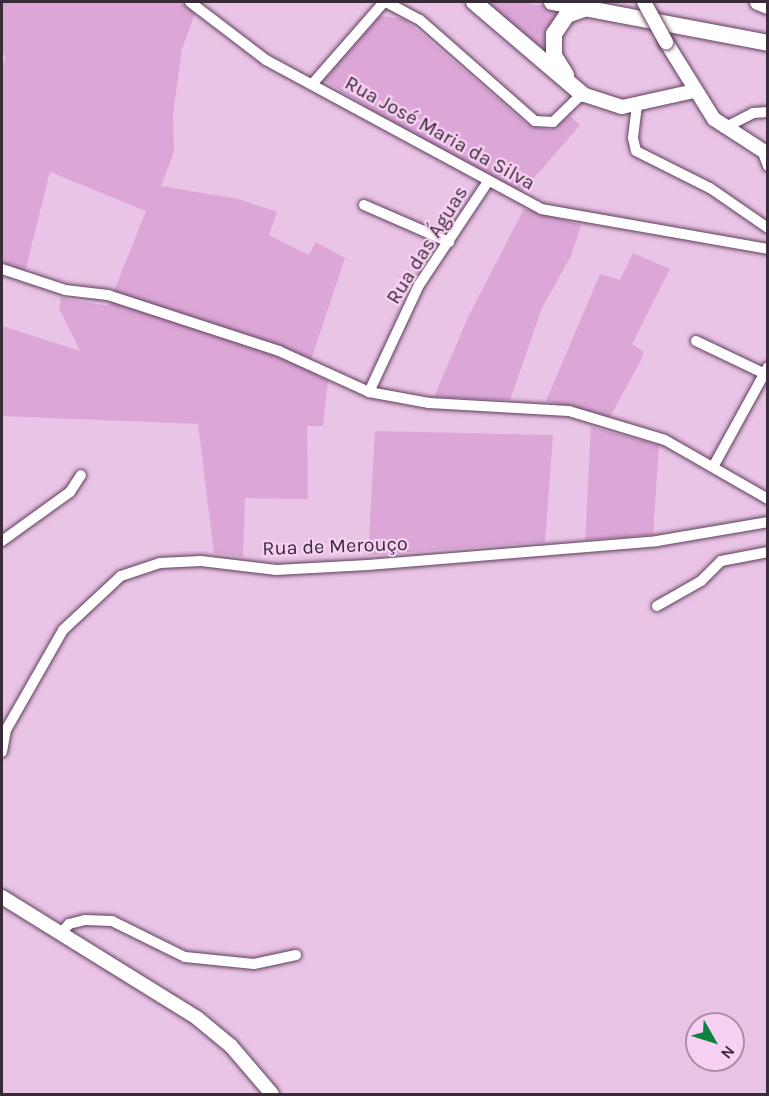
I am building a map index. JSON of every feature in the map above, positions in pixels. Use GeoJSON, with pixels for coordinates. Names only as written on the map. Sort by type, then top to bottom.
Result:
{"type":"FeatureCollection","features":[{"type":"Feature","properties":{"kind":"main road"},"geometry":{"type":"LineString","coordinates":[[474,2],[582,94]]}},
{"type":"Feature","properties":{"kind":"main road"},"geometry":{"type":"LineString","coordinates":[[552,2],[590,4],[768,36]]}},
{"type":"Feature","properties":{"kind":"main road"},"geometry":{"type":"LineString","coordinates":[[758,2],[768,6]]}},
{"type":"Feature","properties":{"kind":"main road"},"geometry":{"type":"LineString","coordinates":[[582,94],[561,70],[552,44],[567,15],[590,4],[768,43]]}},
{"type":"Feature","properties":{"kind":"street","name":"Rua José Maria da Silva"},"geometry":{"type":"LineString","coordinates":[[190,2],[266,60],[314,82],[487,183],[541,209],[768,249]]}},
{"type":"Feature","properties":{"kind":"street"},"geometry":{"type":"LineString","coordinates":[[314,82],[385,2],[420,20],[536,121],[553,122],[582,94],[607,104],[637,105],[694,91]]}},
{"type":"Feature","properties":{"kind":"street"},"geometry":{"type":"LineString","coordinates":[[644,2],[694,91],[724,128],[765,153],[768,166]]}},
{"type":"Feature","properties":{"kind":"street"},"geometry":{"type":"LineString","coordinates":[[661,98],[683,73]]}},
{"type":"Feature","properties":{"kind":"street"},"geometry":{"type":"LineString","coordinates":[[637,105],[633,138],[636,151],[710,188],[768,228]]}},
{"type":"Feature","properties":{"kind":"street"},"geometry":{"type":"LineString","coordinates":[[724,128],[753,113],[768,112]]}},
{"type":"Feature","properties":{"kind":"street","name":"Rua das Águas"},"geometry":{"type":"LineString","coordinates":[[369,392],[419,285],[487,183]]}},
{"type":"Feature","properties":{"kind":"street"},"geometry":{"type":"LineString","coordinates":[[364,205],[449,242]]}},
{"type":"Feature","properties":{"kind":"street"},"geometry":{"type":"LineString","coordinates":[[2,269],[65,290],[108,295],[269,347],[369,392],[429,403],[569,411],[665,440],[768,499]]}},
{"type":"Feature","properties":{"kind":"street"},"geometry":{"type":"LineString","coordinates":[[696,341],[764,370],[713,467]]}},
{"type":"Feature","properties":{"kind":"street"},"geometry":{"type":"LineString","coordinates":[[2,541],[70,492],[81,475]]}},
{"type":"Feature","properties":{"kind":"street","name":"Rua de Merouço"},"geometry":{"type":"LineString","coordinates":[[2,752],[6,730],[63,630],[121,576],[160,562],[201,561],[276,570],[368,565],[657,541],[768,522]]}},
{"type":"Feature","properties":{"kind":"street"},"geometry":{"type":"LineString","coordinates":[[657,606],[701,580],[721,561],[768,552]]}},
{"type":"Feature","properties":{"kind":"street"},"geometry":{"type":"LineString","coordinates":[[2,897],[196,1018],[231,1046],[272,1095]]}},
{"type":"Feature","properties":{"kind":"street"},"geometry":{"type":"LineString","coordinates":[[61,933],[69,924],[86,920],[112,921],[185,957],[254,964],[296,955]]}},
{"type":"Feature","properties":{"kind":"shaded area"},"geometry":{"type":"Polygon","coordinates":[[[2,2],[183,2],[195,13],[182,49],[173,114],[174,152],[161,186],[238,199],[277,212],[269,235],[309,255],[316,242],[345,258],[308,369],[328,381],[323,426],[307,426],[308,499],[245,498],[243,557],[214,553],[198,424],[2,416],[2,326],[80,351],[59,308],[61,298],[108,306],[146,211],[50,172],[25,272],[2,262],[2,66],[6,56],[2,54],[2,2]]]}},
{"type":"Feature","properties":{"kind":"shaded area"},"geometry":{"type":"Polygon","coordinates":[[[481,2],[521,2],[565,9],[550,61],[481,2]]]}},
{"type":"Feature","properties":{"kind":"shaded area"},"geometry":{"type":"Polygon","coordinates":[[[380,16],[404,19],[528,125],[550,130],[570,116],[580,125],[521,193],[403,130],[324,80],[380,16]]]}},
{"type":"Feature","properties":{"kind":"shaded area"},"geometry":{"type":"Polygon","coordinates":[[[524,209],[581,225],[571,256],[542,308],[510,400],[434,397],[469,315],[524,209]]]}},
{"type":"Feature","properties":{"kind":"shaded area"},"geometry":{"type":"Polygon","coordinates":[[[633,253],[670,269],[632,344],[644,352],[641,360],[610,417],[546,401],[600,274],[620,280],[633,253]]]}},
{"type":"Feature","properties":{"kind":"shaded area"},"geometry":{"type":"Polygon","coordinates":[[[591,427],[659,445],[653,535],[585,540],[591,427]]]}},
{"type":"Feature","properties":{"kind":"shaded area"},"geometry":{"type":"Polygon","coordinates":[[[375,431],[553,435],[545,542],[368,555],[375,431]]]}}]}
